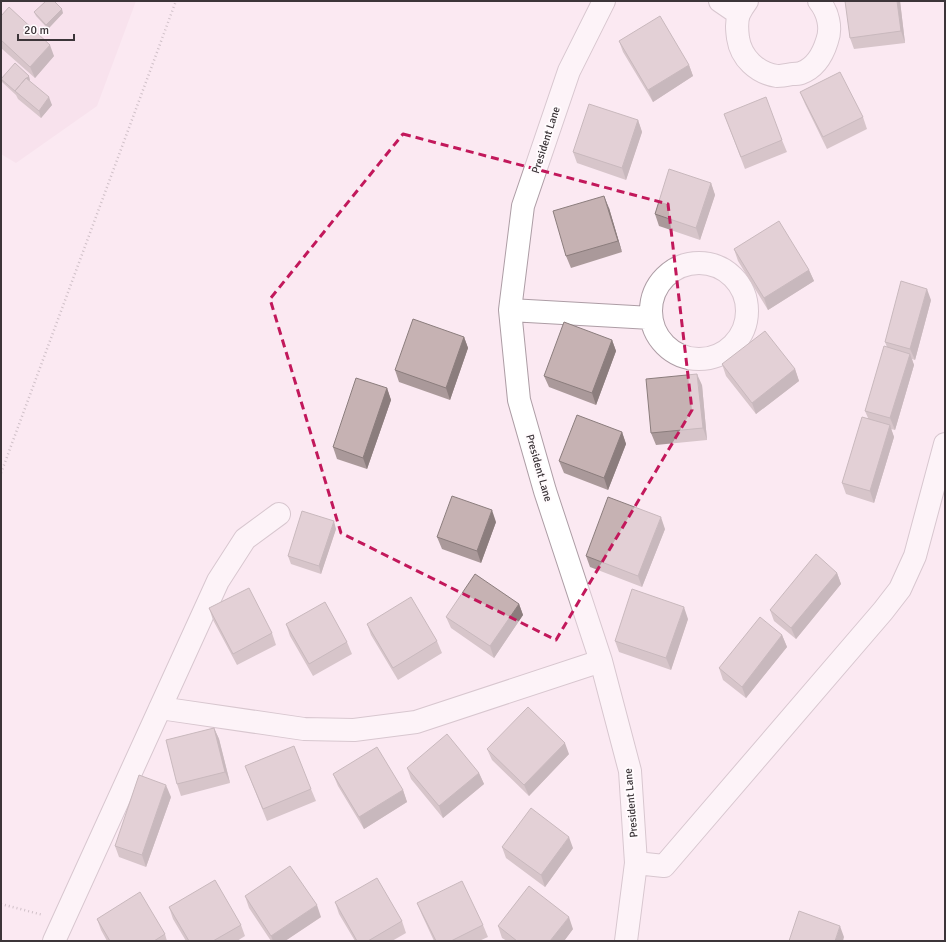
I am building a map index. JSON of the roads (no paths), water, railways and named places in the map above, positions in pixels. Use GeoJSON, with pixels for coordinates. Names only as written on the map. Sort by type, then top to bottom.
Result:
{"type":"FeatureCollection","features":[{"type":"Feature","properties":{"kind":"street","name":"President Lane"},"geometry":{"type":"LineString","coordinates":[[604,1],[569,71],[523,206],[510,310],[519,400],[545,491],[600,660],[630,772],[636,864],[626,941]]}},
{"type":"Feature","properties":{"kind":"street"},"geometry":{"type":"LineString","coordinates":[[720,1],[743,7],[736,28],[739,44],[744,54],[754,66],[762,72],[778,76],[801,72],[814,64],[823,52],[828,37],[828,21],[823,6],[819,1]]}},
{"type":"Feature","properties":{"kind":"street"},"geometry":{"type":"LineString","coordinates":[[698,262],[716,265],[730,274],[740,286],[746,302],[747,312],[745,324],[738,339],[727,350],[709,358],[692,359],[676,353],[668,348],[658,336],[651,318],[652,301],[658,286],[669,273],[683,265],[698,262]]}},
{"type":"Feature","properties":{"kind":"street"},"geometry":{"type":"LineString","coordinates":[[510,310],[651,318]]}},
{"type":"Feature","properties":{"kind":"street"},"geometry":{"type":"LineString","coordinates":[[636,864],[664,866],[900,589],[915,556],[945,444]]}},
{"type":"Feature","properties":{"kind":"street"},"geometry":{"type":"LineString","coordinates":[[54,941],[218,581],[245,539],[278,514]]}},
{"type":"Feature","properties":{"kind":"street"},"geometry":{"type":"LineString","coordinates":[[160,708],[304,729],[354,730],[416,722],[600,660]]}}]}
